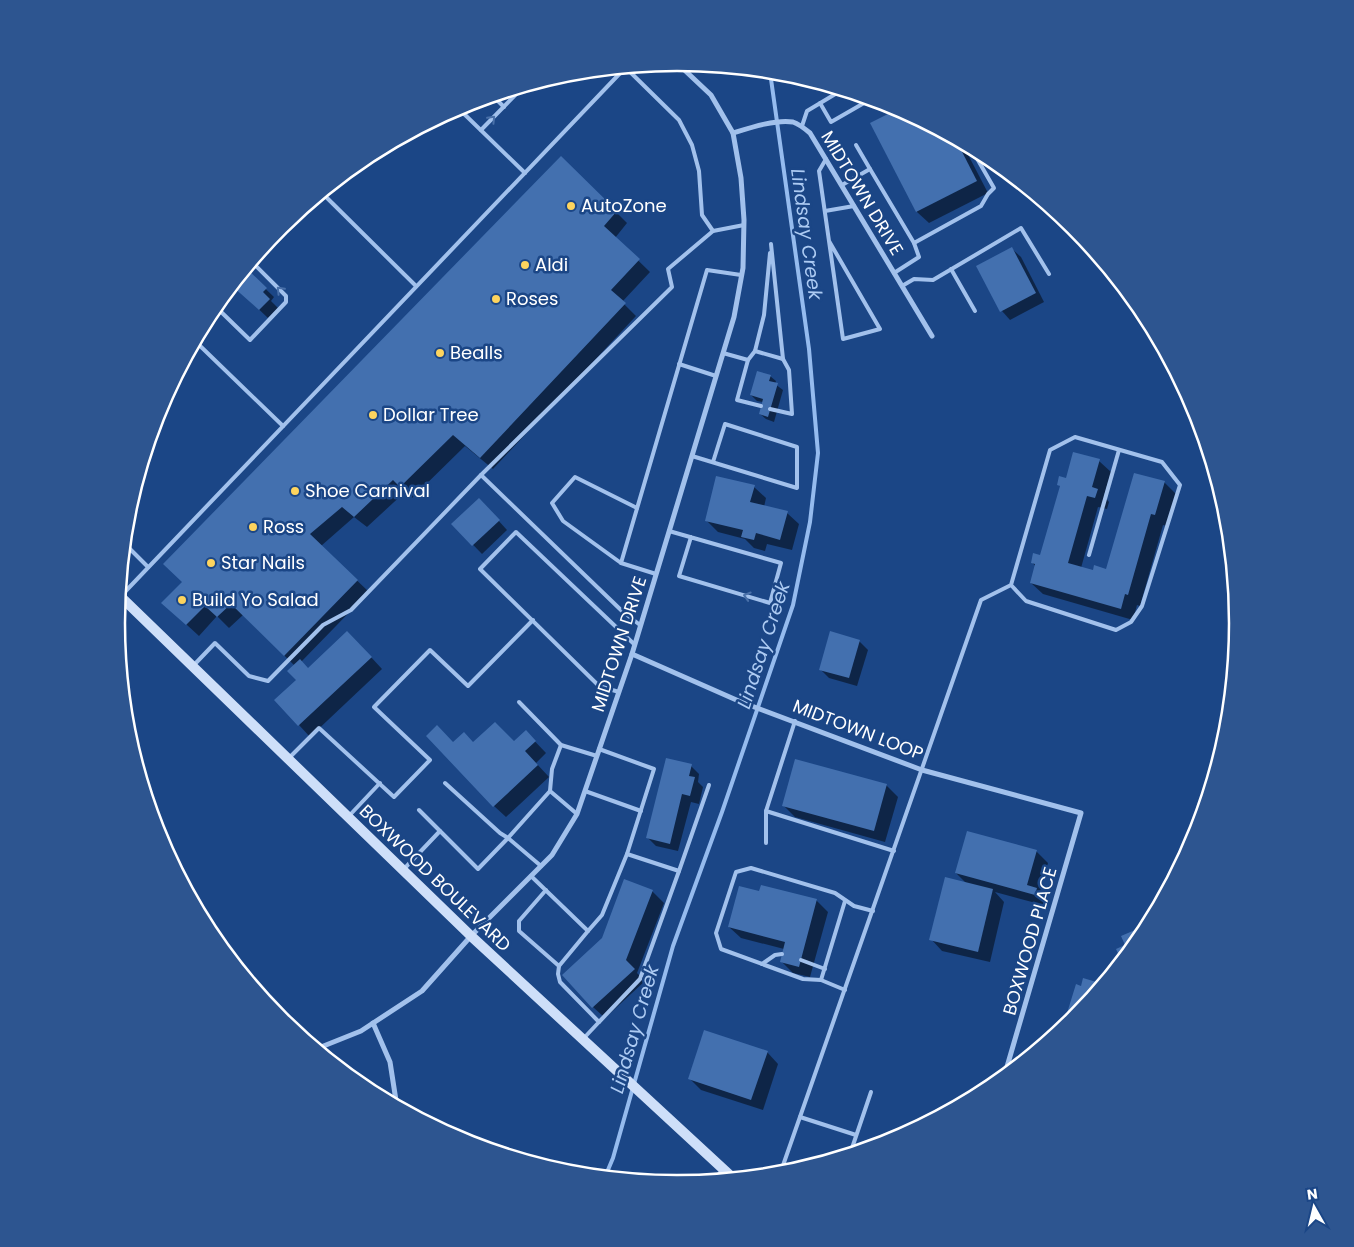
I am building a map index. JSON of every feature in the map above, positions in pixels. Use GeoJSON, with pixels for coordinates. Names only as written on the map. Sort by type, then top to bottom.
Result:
{"type":"FeatureCollection","features":[{"type":"Feature","properties":{"kind":"street","name":"MIDTOWN DRIVE"},"geometry":{"type":"LineString","coordinates":[[322,1047],[361,1031],[422,991],[471,936],[552,855],[577,814],[632,654],[734,317],[741,275],[744,225],[741,178],[733,132],[711,95],[687,71]]}},
{"type":"Feature","properties":{"kind":"street","name":"MIDTOWN DRIVE"},"geometry":{"type":"LineString","coordinates":[[733,132],[778,122],[792,122],[810,132],[932,336]]}},
{"type":"Feature","properties":{"kind":"street","name":"BOXWOOD BOULEVARD"},"geometry":{"type":"LineString","coordinates":[[126,600],[471,936],[728,1173]]}},
{"type":"Feature","properties":{"kind":"street","name":"MIDTOWN LOOP"},"geometry":{"type":"LineString","coordinates":[[632,654],[741,702],[776,713],[922,770],[1081,813]]}},
{"type":"Feature","properties":{"kind":"street","name":"BOXWOOD PLACE"},"geometry":{"type":"LineString","coordinates":[[1007,1066],[1081,813]]}},
{"type":"Feature","properties":{"kind":"street"},"geometry":{"type":"LineString","coordinates":[[373,1023],[390,1062],[396,1099]]}},
{"type":"Feature","properties":{"kind":"lane"},"geometry":{"type":"LineString","coordinates":[[630,73],[679,120],[692,145],[698,171],[702,215],[712,231]]}},
{"type":"Feature","properties":{"kind":"lane"},"geometry":{"type":"LineString","coordinates":[[126,589],[619,74]]}},
{"type":"Feature","properties":{"kind":"lane"},"geometry":{"type":"LineString","coordinates":[[802,126],[807,111],[834,95]]}},
{"type":"Feature","properties":{"kind":"lane"},"geometry":{"type":"LineString","coordinates":[[481,130],[515,96]]}},
{"type":"Feature","properties":{"kind":"lane"},"geometry":{"type":"LineString","coordinates":[[498,101],[504,107]]}},
{"type":"Feature","properties":{"kind":"lane"},"geometry":{"type":"LineString","coordinates":[[820,103],[831,122],[863,104]]}},
{"type":"Feature","properties":{"kind":"lane"},"geometry":{"type":"LineString","coordinates":[[464,114],[524,173]]}},
{"type":"Feature","properties":{"kind":"lane"},"geometry":{"type":"LineString","coordinates":[[856,145],[914,243],[919,257],[894,272]]}},
{"type":"Feature","properties":{"kind":"lane"},"geometry":{"type":"LineString","coordinates":[[826,159],[819,171],[829,241],[844,339],[880,329],[829,241]]}},
{"type":"Feature","properties":{"kind":"lane"},"geometry":{"type":"LineString","coordinates":[[914,243],[981,206],[994,188],[979,161]]}},
{"type":"Feature","properties":{"kind":"lane"},"geometry":{"type":"LineString","coordinates":[[842,185],[870,169]]}},
{"type":"Feature","properties":{"kind":"lane"},"geometry":{"type":"LineString","coordinates":[[326,197],[416,286]]}},
{"type":"Feature","properties":{"kind":"lane"},"geometry":{"type":"LineString","coordinates":[[825,211],[854,206]]}},
{"type":"Feature","properties":{"kind":"lane"},"geometry":{"type":"LineString","coordinates":[[193,666],[215,643],[249,676],[268,681],[324,625],[351,610],[481,476],[672,287],[668,270],[712,231],[744,225]]}},
{"type":"Feature","properties":{"kind":"lane"},"geometry":{"type":"LineString","coordinates":[[902,286],[914,279],[933,280],[1021,228],[1049,274]]}},
{"type":"Feature","properties":{"kind":"lane"},"geometry":{"type":"LineString","coordinates":[[761,406],[737,400],[748,360],[755,351],[764,315],[771,244],[783,359],[789,370],[792,414],[770,409]]}},
{"type":"Feature","properties":{"kind":"lane"},"geometry":{"type":"LineString","coordinates":[[221,312],[250,340],[286,302],[286,296],[256,266]]}},
{"type":"Feature","properties":{"kind":"lane"},"geometry":{"type":"LineString","coordinates":[[951,269],[975,311]]}},
{"type":"Feature","properties":{"kind":"lane"},"geometry":{"type":"LineString","coordinates":[[621,563],[707,270],[741,275]]}},
{"type":"Feature","properties":{"kind":"lane"},"geometry":{"type":"LineString","coordinates":[[200,346],[283,426]]}},
{"type":"Feature","properties":{"kind":"lane"},"geometry":{"type":"LineString","coordinates":[[755,351],[783,359]]}},
{"type":"Feature","properties":{"kind":"lane"},"geometry":{"type":"LineString","coordinates":[[723,353],[748,360]]}},
{"type":"Feature","properties":{"kind":"lane"},"geometry":{"type":"LineString","coordinates":[[679,364],[716,376]]}},
{"type":"Feature","properties":{"kind":"lane"},"geometry":{"type":"LineString","coordinates":[[692,456],[797,488],[797,447],[725,424],[713,462]]}},
{"type":"Feature","properties":{"kind":"lane"},"geometry":{"type":"LineString","coordinates":[[783,1165],[981,600],[1011,585],[1050,450],[1075,437],[1162,462],[1180,484],[1142,606],[1131,622],[1116,630],[1026,600],[1011,585]]}},
{"type":"Feature","properties":{"kind":"lane"},"geometry":{"type":"LineString","coordinates":[[1089,555],[1119,450]]}},
{"type":"Feature","properties":{"kind":"lane"},"geometry":{"type":"LineString","coordinates":[[481,476],[622,611],[640,625]]}},
{"type":"Feature","properties":{"kind":"lane"},"geometry":{"type":"LineString","coordinates":[[637,508],[575,477],[552,503],[562,521],[621,563],[656,574]]}},
{"type":"Feature","properties":{"kind":"lane"},"geometry":{"type":"LineString","coordinates":[[669,531],[781,563],[770,603],[679,576],[691,538]]}},
{"type":"Feature","properties":{"kind":"lane"},"geometry":{"type":"LineString","coordinates":[[619,692],[600,686],[480,569],[516,532],[634,644]]}},
{"type":"Feature","properties":{"kind":"lane"},"geometry":{"type":"LineString","coordinates":[[129,548],[148,567]]}},
{"type":"Feature","properties":{"kind":"lane"},"geometry":{"type":"LineString","coordinates":[[288,759],[319,728],[394,797],[430,760],[374,707],[430,650],[468,686],[532,620]]}},
{"type":"Feature","properties":{"kind":"lane"},"geometry":{"type":"LineString","coordinates":[[519,702],[561,745],[597,756]]}},
{"type":"Feature","properties":{"kind":"lane"},"geometry":{"type":"LineString","coordinates":[[766,843],[766,811],[795,721]]}},
{"type":"Feature","properties":{"kind":"lane"},"geometry":{"type":"LineString","coordinates":[[419,810],[478,868],[550,791],[552,769],[561,745]]}},
{"type":"Feature","properties":{"kind":"lane"},"geometry":{"type":"LineString","coordinates":[[598,1022],[560,982],[559,966],[602,915],[627,854],[654,769],[599,750]]}},
{"type":"Feature","properties":{"kind":"lane"},"geometry":{"type":"LineString","coordinates":[[348,817],[380,783]]}},
{"type":"Feature","properties":{"kind":"lane"},"geometry":{"type":"LineString","coordinates":[[445,783],[500,833],[542,866]]}},
{"type":"Feature","properties":{"kind":"lane"},"geometry":{"type":"LineString","coordinates":[[583,1039],[640,980],[709,785]]}},
{"type":"Feature","properties":{"kind":"lane"},"geometry":{"type":"LineString","coordinates":[[550,791],[577,814]]}},
{"type":"Feature","properties":{"kind":"lane"},"geometry":{"type":"LineString","coordinates":[[585,791],[641,812]]}},
{"type":"Feature","properties":{"kind":"lane"},"geometry":{"type":"LineString","coordinates":[[766,811],[894,851]]}},
{"type":"Feature","properties":{"kind":"lane"},"geometry":{"type":"LineString","coordinates":[[403,870],[440,831]]}},
{"type":"Feature","properties":{"kind":"lane"},"geometry":{"type":"LineString","coordinates":[[627,854],[680,871]]}},
{"type":"Feature","properties":{"kind":"lane"},"geometry":{"type":"LineString","coordinates":[[845,990],[821,980],[803,978],[721,949],[716,933],[736,872],[751,868],[835,893],[854,906],[873,911]]}},
{"type":"Feature","properties":{"kind":"lane"},"geometry":{"type":"LineString","coordinates":[[531,876],[588,931]]}},
{"type":"Feature","properties":{"kind":"lane"},"geometry":{"type":"LineString","coordinates":[[546,890],[519,921],[518,926],[520,931],[559,966]]}},
{"type":"Feature","properties":{"kind":"lane"},"geometry":{"type":"LineString","coordinates":[[821,980],[845,901]]}},
{"type":"Feature","properties":{"kind":"lane"},"geometry":{"type":"LineString","coordinates":[[762,964],[782,954]]}},
{"type":"Feature","properties":{"kind":"lane"},"geometry":{"type":"LineString","coordinates":[[801,960],[825,969]]}},
{"type":"Feature","properties":{"kind":"lane"},"geometry":{"type":"LineString","coordinates":[[852,1147],[871,1092]]}},
{"type":"Feature","properties":{"kind":"lane"},"geometry":{"type":"LineString","coordinates":[[800,1117],[856,1135]]}},
{"type":"Feature","properties":{"kind":"lane"},"geometry":{"type":"LineString","coordinates":[[719,1174],[724,1170]]}},
{"type":"Feature","properties":{"kind":"building"},"geometry":{"type":"Polygon","coordinates":[[[889,113],[953,145],[961,150],[977,181],[916,212],[870,123],[889,113]]]}},
{"type":"Feature","properties":{"kind":"building"},"geometry":{"type":"Polygon","coordinates":[[[561,156],[617,211],[604,226],[640,259],[611,290],[626,303],[480,458],[453,435],[400,487],[393,480],[354,517],[342,507],[310,534],[358,580],[284,656],[231,604],[217,617],[205,606],[186,625],[161,603],[182,582],[163,564],[561,156]]]}},
{"type":"Feature","properties":{"kind":"building"},"geometry":{"type":"Polygon","coordinates":[[[1012,247],[1036,293],[1000,312],[976,266],[1012,247]]]}},
{"type":"Feature","properties":{"kind":"building"},"geometry":{"type":"Polygon","coordinates":[[[251,273],[267,288],[263,292],[270,299],[259,310],[237,290],[251,273]]]}},
{"type":"Feature","properties":{"kind":"building"},"geometry":{"type":"Polygon","coordinates":[[[757,371],[771,375],[769,381],[778,383],[768,417],[759,414],[763,399],[750,395],[757,371]]]}},
{"type":"Feature","properties":{"kind":"building"},"geometry":{"type":"Polygon","coordinates":[[[1073,452],[1100,459],[1092,487],[1098,489],[1095,498],[1087,496],[1068,563],[1093,570],[1094,565],[1106,569],[1134,473],[1165,481],[1155,515],[1151,514],[1128,595],[1125,594],[1121,609],[1030,583],[1035,564],[1031,563],[1033,553],[1040,555],[1060,486],[1057,485],[1059,476],[1066,478],[1073,452]]]}},
{"type":"Feature","properties":{"kind":"building"},"geometry":{"type":"Polygon","coordinates":[[[716,476],[755,485],[750,502],[788,511],[780,540],[756,533],[754,540],[741,537],[743,530],[705,521],[716,476]]]}},
{"type":"Feature","properties":{"kind":"building"},"geometry":{"type":"Polygon","coordinates":[[[479,498],[500,520],[472,546],[451,524],[479,498]]]}},
{"type":"Feature","properties":{"kind":"building"},"geometry":{"type":"Polygon","coordinates":[[[347,631],[372,657],[298,726],[274,700],[296,680],[287,671],[300,659],[308,668],[347,631]]]}},
{"type":"Feature","properties":{"kind":"building"},"geometry":{"type":"Polygon","coordinates":[[[830,631],[860,640],[849,678],[819,670],[830,631]]]}},
{"type":"Feature","properties":{"kind":"building"},"geometry":{"type":"Polygon","coordinates":[[[495,722],[514,741],[526,730],[536,741],[525,751],[538,765],[493,807],[426,736],[437,725],[453,742],[464,732],[473,742],[495,722]]]}},
{"type":"Feature","properties":{"kind":"building"},"geometry":{"type":"Polygon","coordinates":[[[666,758],[692,764],[689,776],[695,777],[690,796],[682,794],[670,844],[646,838],[666,758]]]}},
{"type":"Feature","properties":{"kind":"building"},"geometry":{"type":"Polygon","coordinates":[[[795,759],[887,784],[874,831],[782,806],[795,759]]]}},
{"type":"Feature","properties":{"kind":"building"},"geometry":{"type":"Polygon","coordinates":[[[967,831],[1037,850],[1027,885],[1037,888],[1035,895],[955,873],[967,831]]]}},
{"type":"Feature","properties":{"kind":"building"},"geometry":{"type":"Polygon","coordinates":[[[945,877],[993,889],[978,952],[929,940],[945,877]]]}},
{"type":"Feature","properties":{"kind":"building"},"geometry":{"type":"Polygon","coordinates":[[[624,879],[653,890],[626,960],[635,969],[592,1008],[562,975],[602,938],[624,879]]]}},
{"type":"Feature","properties":{"kind":"building"},"geometry":{"type":"Polygon","coordinates":[[[761,885],[817,899],[799,967],[780,962],[785,942],[728,927],[739,886],[759,891],[761,885]]]}},
{"type":"Feature","properties":{"kind":"building"},"geometry":{"type":"Polygon","coordinates":[[[1136,929],[1119,955],[1116,949],[1125,945],[1121,936],[1136,929]]]}},
{"type":"Feature","properties":{"kind":"building"},"geometry":{"type":"Polygon","coordinates":[[[1083,978],[1097,982],[1067,1014],[1076,984],[1081,986],[1083,978]]]}},
{"type":"Feature","properties":{"kind":"building"},"geometry":{"type":"Polygon","coordinates":[[[704,1030],[768,1051],[751,1100],[688,1079],[704,1030]]]}},
{"type":"Feature","properties":{"kind":"waterway","name":"Lindsay Creek"},"geometry":{"type":"LineString","coordinates":[[607,1171],[613,1158],[673,946],[722,812],[793,605],[810,522],[818,453],[809,349],[771,80]]}},
{"type":"Feature","properties":{"kind":"place","name":"AutoZone"},"geometry":{"type":"Point","coordinates":[571,206]}},
{"type":"Feature","properties":{"kind":"place","name":"Aldi"},"geometry":{"type":"Point","coordinates":[525,265]}},
{"type":"Feature","properties":{"kind":"place","name":"Roses"},"geometry":{"type":"Point","coordinates":[496,299]}},
{"type":"Feature","properties":{"kind":"place","name":"Bealls"},"geometry":{"type":"Point","coordinates":[440,353]}},
{"type":"Feature","properties":{"kind":"place","name":"Dollar Tree"},"geometry":{"type":"Point","coordinates":[373,415]}},
{"type":"Feature","properties":{"kind":"place","name":"Shoe Carnival"},"geometry":{"type":"Point","coordinates":[295,491]}},
{"type":"Feature","properties":{"kind":"place","name":"Ross"},"geometry":{"type":"Point","coordinates":[253,527]}},
{"type":"Feature","properties":{"kind":"place","name":"Star Nails"},"geometry":{"type":"Point","coordinates":[211,563]}},
{"type":"Feature","properties":{"kind":"place","name":"Build Yo Salad"},"geometry":{"type":"Point","coordinates":[182,600]}}]}
